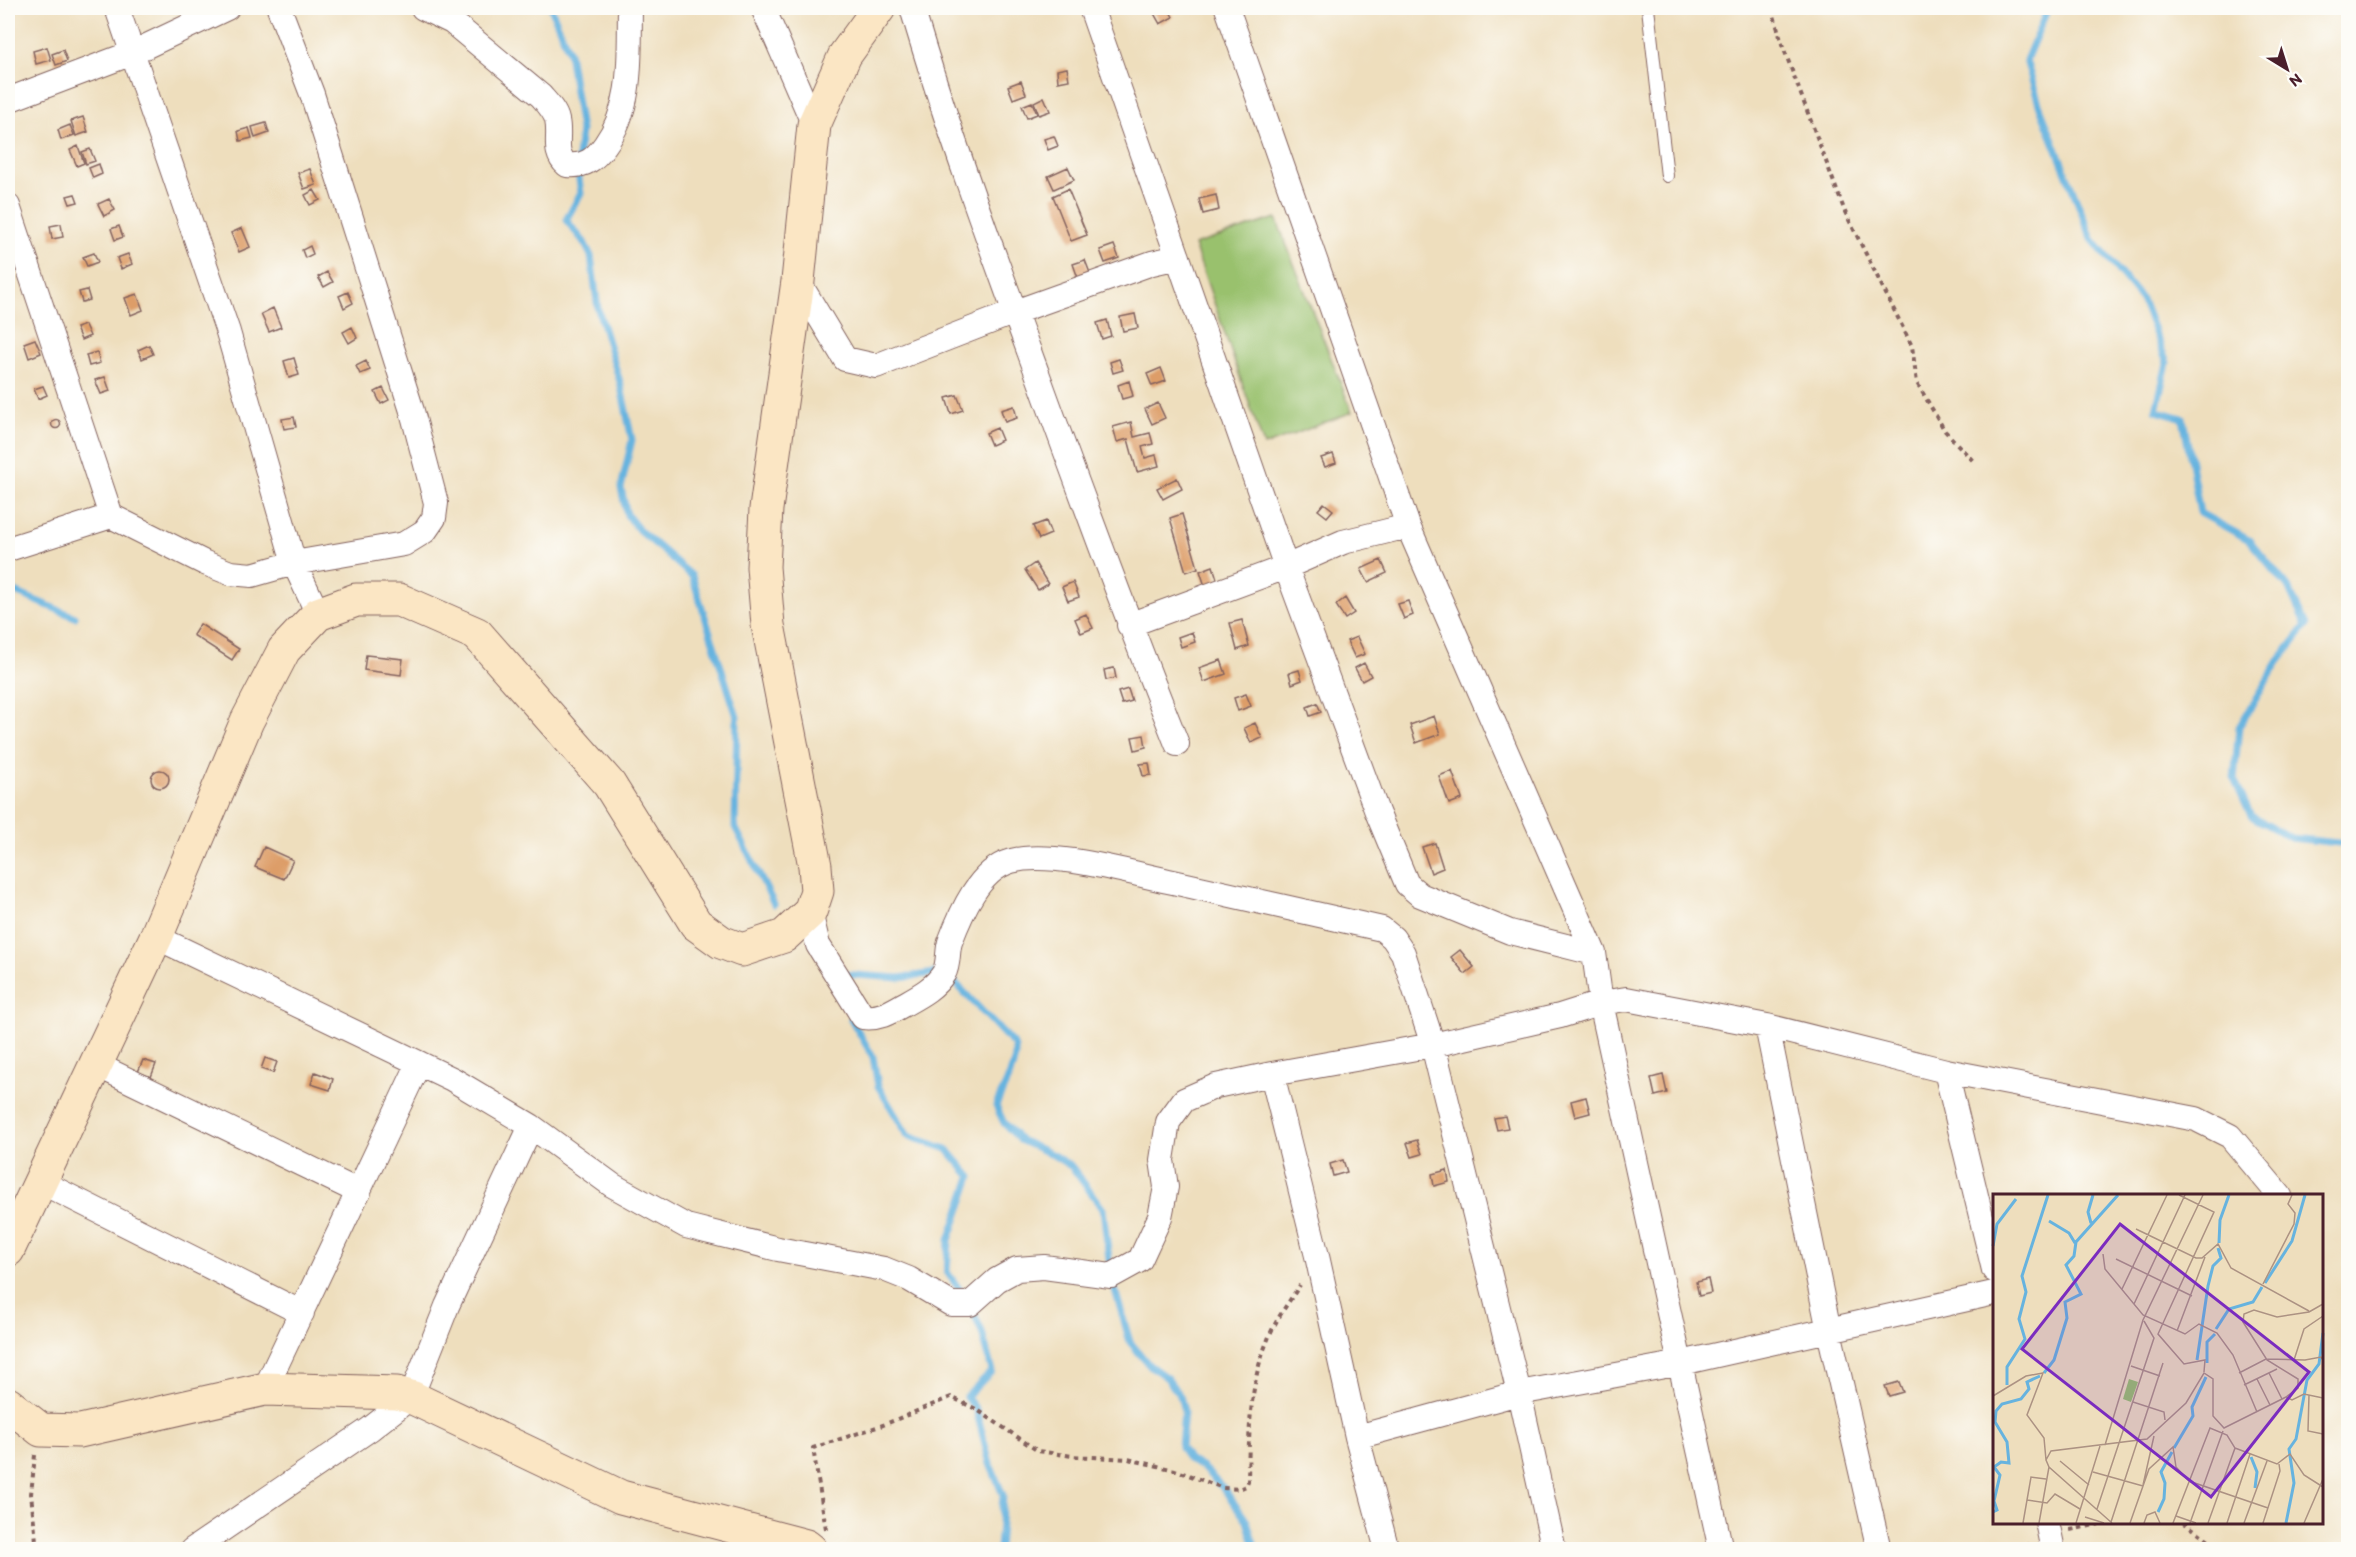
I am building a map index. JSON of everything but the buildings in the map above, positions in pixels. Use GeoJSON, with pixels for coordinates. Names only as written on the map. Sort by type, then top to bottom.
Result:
{"type":"FeatureCollection","features":[{"type":"Feature","properties":{"kind":"main road"},"geometry":{"type":"LineString","coordinates":[[11,1232],[39,1181],[156,937],[247,721],[284,650],[318,614],[356,600],[399,600],[477,634],[609,784],[696,924],[721,942],[742,950],[800,922],[817,891],[815,866],[768,626],[764,567],[766,509],[798,281],[814,125],[845,55],[879,8]]}},
{"type":"Feature","properties":{"kind":"main road"},"geometry":{"type":"LineString","coordinates":[[8,1404],[41,1430],[80,1431],[265,1389],[397,1393],[411,1397],[621,1497],[806,1546],[819,1544]]}},
{"type":"Feature","properties":{"kind":"street"},"geometry":{"type":"LineString","coordinates":[[117,8],[228,332],[294,563],[318,614]]}},
{"type":"Feature","properties":{"kind":"street"},"geometry":{"type":"LineString","coordinates":[[8,100],[132,53],[227,8]]}},
{"type":"Feature","properties":{"kind":"street"},"geometry":{"type":"LineString","coordinates":[[8,549],[111,516],[205,563],[230,573],[252,575],[294,563],[404,544],[425,531],[434,518],[436,503],[412,411],[312,94],[279,8]]}},
{"type":"Feature","properties":{"kind":"street"},"geometry":{"type":"LineString","coordinates":[[423,8],[452,22],[541,96],[552,108],[557,120],[558,154],[567,165],[577,166],[596,158],[620,119],[628,83],[630,8]]}},
{"type":"Feature","properties":{"kind":"street"},"geometry":{"type":"LineString","coordinates":[[764,8],[814,125]]}},
{"type":"Feature","properties":{"kind":"street"},"geometry":{"type":"LineString","coordinates":[[912,8],[933,78],[1015,312],[1129,625],[1177,744]]}},
{"type":"Feature","properties":{"kind":"street"},"geometry":{"type":"LineString","coordinates":[[1091,8],[1286,567],[1377,812],[1407,884],[1420,895],[1510,932],[1594,953]]}},
{"type":"Feature","properties":{"kind":"street"},"geometry":{"type":"LineString","coordinates":[[1227,8],[1408,526],[1594,953],[1601,1003],[1721,1550]]}},
{"type":"Feature","properties":{"kind":"street"},"geometry":{"type":"LineString","coordinates":[[8,206],[111,516]]}},
{"type":"Feature","properties":{"kind":"street"},"geometry":{"type":"LineString","coordinates":[[798,281],[845,359],[876,366],[1015,312],[1152,263],[1178,257]]}},
{"type":"Feature","properties":{"kind":"street"},"geometry":{"type":"LineString","coordinates":[[1129,625],[1286,567],[1343,542],[1408,526]]}},
{"type":"Feature","properties":{"kind":"street"},"geometry":{"type":"LineString","coordinates":[[800,922],[818,945],[863,1017],[871,1018],[882,1016],[932,988],[945,971],[949,944],[969,902],[986,876],[1012,861],[1054,859],[1104,867],[1382,929],[1393,938],[1403,954],[1433,1045],[1519,1393],[1554,1550]]}},
{"type":"Feature","properties":{"kind":"street"},"geometry":{"type":"LineString","coordinates":[[156,937],[452,1079],[531,1126],[612,1185],[686,1226],[778,1249],[884,1269],[909,1279],[951,1304],[970,1304],[997,1280],[1017,1269],[1044,1267],[1111,1276],[1140,1260],[1160,1217],[1166,1187],[1162,1160],[1168,1122],[1184,1100],[1216,1086],[1433,1045],[1560,1016],[1601,1003],[1626,999],[1767,1026],[1946,1071],[2196,1119],[2230,1136],[2278,1194]]}},
{"type":"Feature","properties":{"kind":"street"},"geometry":{"type":"LineString","coordinates":[[1767,1026],[1829,1331],[1879,1550]]}},
{"type":"Feature","properties":{"kind":"street"},"geometry":{"type":"LineString","coordinates":[[265,1389],[419,1063]]}},
{"type":"Feature","properties":{"kind":"street"},"geometry":{"type":"LineString","coordinates":[[95,1064],[359,1192]]}},
{"type":"Feature","properties":{"kind":"street"},"geometry":{"type":"LineString","coordinates":[[1946,1071],[1993,1262]]}},
{"type":"Feature","properties":{"kind":"street"},"geometry":{"type":"LineString","coordinates":[[1272,1074],[1317,1256],[1357,1437],[1387,1550]]}},
{"type":"Feature","properties":{"kind":"street"},"geometry":{"type":"LineString","coordinates":[[192,1550],[362,1435],[411,1397],[447,1306],[531,1126]]}},
{"type":"Feature","properties":{"kind":"street"},"geometry":{"type":"LineString","coordinates":[[39,1181],[302,1313]]}},
{"type":"Feature","properties":{"kind":"street"},"geometry":{"type":"LineString","coordinates":[[1357,1437],[1519,1393],[1681,1363],[1993,1293]]}},
{"type":"Feature","properties":{"kind":"street"},"geometry":{"type":"LineString","coordinates":[[2047,1524],[2053,1550]]}},
{"type":"Feature","properties":{"kind":"lane"},"geometry":{"type":"LineString","coordinates":[[1648,8],[1667,176]]}},
{"type":"Feature","properties":{"kind":"path"},"geometry":{"type":"LineString","coordinates":[[1772,8],[1782,44],[1845,213],[1912,346],[1917,383],[1945,431],[1975,463]]}},
{"type":"Feature","properties":{"kind":"path"},"geometry":{"type":"LineString","coordinates":[[819,1544],[813,1448],[883,1425],[951,1397],[976,1409],[1038,1451],[1072,1456],[1128,1459],[1175,1470],[1223,1488],[1239,1489],[1246,1486],[1257,1374],[1267,1341],[1317,1256]]}},
{"type":"Feature","properties":{"kind":"path"},"geometry":{"type":"LineString","coordinates":[[37,1550],[31,1494],[34,1460],[41,1430]]}},
{"type":"Feature","properties":{"kind":"path"},"geometry":{"type":"LineString","coordinates":[[2186,1524],[2212,1542],[2219,1550]]}},
{"type":"Feature","properties":{"kind":"green space"},"geometry":{"type":"Polygon","coordinates":[[[1276,218],[1352,412],[1264,446],[1194,245],[1276,218]]]}},
{"type":"Feature","properties":{"kind":"waterway"},"geometry":{"type":"LineString","coordinates":[[551,8],[569,52],[581,130],[577,166],[581,193],[566,220],[584,242],[591,256],[598,309],[620,382],[632,440],[621,488],[627,515],[639,530],[692,576],[737,717],[735,827],[774,904]]}},
{"type":"Feature","properties":{"kind":"waterway"},"geometry":{"type":"LineString","coordinates":[[2048,8],[2026,60],[2040,107],[2092,239],[2142,300],[2167,363],[2156,410],[2183,418],[2200,513],[2249,540],[2288,587],[2306,626],[2278,662],[2239,727],[2234,779],[2251,816],[2291,838],[2348,844]]}},
{"type":"Feature","properties":{"kind":"waterway"},"geometry":{"type":"LineString","coordinates":[[8,589],[75,617]]}},
{"type":"Feature","properties":{"kind":"waterway"},"geometry":{"type":"LineString","coordinates":[[841,974],[899,978],[935,973]]}},
{"type":"Feature","properties":{"kind":"waterway"},"geometry":{"type":"LineString","coordinates":[[947,974],[1014,1045],[1013,1067],[996,1106],[1004,1123],[1020,1140],[1053,1155],[1072,1167],[1103,1209],[1111,1276],[1130,1342],[1149,1365],[1167,1378],[1180,1396],[1184,1411],[1181,1447],[1188,1459],[1203,1468],[1223,1488],[1247,1521],[1256,1550]]}},
{"type":"Feature","properties":{"kind":"waterway"},"geometry":{"type":"LineString","coordinates":[[851,1019],[873,1057],[878,1086],[908,1136],[947,1149],[971,1177],[949,1240],[947,1272],[965,1297]]}},
{"type":"Feature","properties":{"kind":"waterway"},"geometry":{"type":"LineString","coordinates":[[971,1307],[982,1332],[992,1371],[966,1397],[976,1409],[990,1464],[1003,1495],[999,1550]]}}]}
